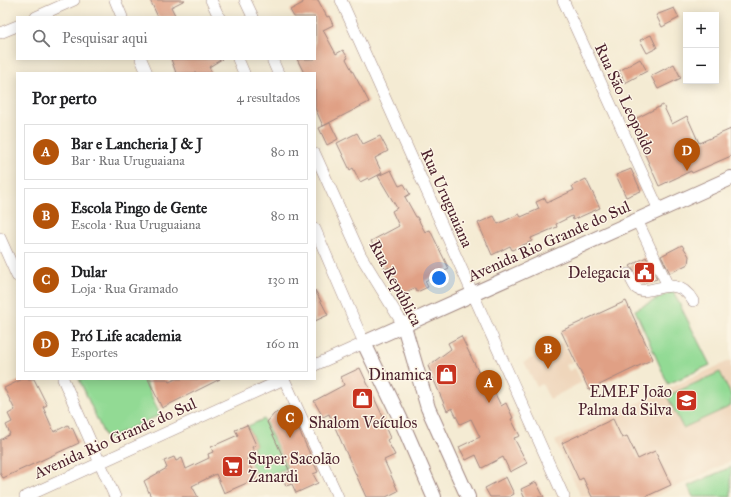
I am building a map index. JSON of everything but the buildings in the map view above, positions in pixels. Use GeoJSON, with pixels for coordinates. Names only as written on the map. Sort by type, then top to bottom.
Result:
{"type":"FeatureCollection","features":[{"type":"Feature","properties":{"kind":"main road","name":"Avenida Rio Grande do Sul"},"geometry":{"type":"LineString","coordinates":[[364,343],[731,178]]}},
{"type":"Feature","properties":{"kind":"main road","name":"Rua República"},"geometry":{"type":"LineString","coordinates":[[404,326],[428,408],[468,497]]}},
{"type":"Feature","properties":{"kind":"main road"},"geometry":{"type":"LineString","coordinates":[[364,343],[400,418],[434,497]]}},
{"type":"Feature","properties":{"kind":"street"},"geometry":{"type":"LineString","coordinates":[[38,16],[74,0]]}},
{"type":"Feature","properties":{"kind":"street"},"geometry":{"type":"LineString","coordinates":[[115,0],[122,16]]}},
{"type":"Feature","properties":{"kind":"street"},"geometry":{"type":"LineString","coordinates":[[212,0],[219,16]]}},
{"type":"Feature","properties":{"kind":"street"},"geometry":{"type":"LineString","coordinates":[[245,0],[253,16]]}},
{"type":"Feature","properties":{"kind":"street","name":"Rua Uruguaiana"},"geometry":{"type":"LineString","coordinates":[[341,0],[564,497]]}},
{"type":"Feature","properties":{"kind":"street","name":"Rua São Leopoldo"},"geometry":{"type":"LineString","coordinates":[[563,0],[659,210]]}},
{"type":"Feature","properties":{"kind":"street"},"geometry":{"type":"LineString","coordinates":[[0,33],[16,26]]}},
{"type":"Feature","properties":{"kind":"street"},"geometry":{"type":"LineString","coordinates":[[142,60],[148,72]]}},
{"type":"Feature","properties":{"kind":"street"},"geometry":{"type":"LineString","coordinates":[[238,60],[244,72]]}},
{"type":"Feature","properties":{"kind":"street"},"geometry":{"type":"LineString","coordinates":[[272,60],[278,72]]}},
{"type":"Feature","properties":{"kind":"street","name":"Rua República"},"geometry":{"type":"LineString","coordinates":[[316,156],[361,256],[404,326]]}},
{"type":"Feature","properties":{"kind":"street"},"geometry":{"type":"LineString","coordinates":[[637,220],[668,286]]}},
{"type":"Feature","properties":{"kind":"street"},"geometry":{"type":"LineString","coordinates":[[316,231],[364,343]]}},
{"type":"Feature","properties":{"kind":"street"},"geometry":{"type":"LineString","coordinates":[[0,238],[16,274]]}},
{"type":"Feature","properties":{"kind":"street"},"geometry":{"type":"LineString","coordinates":[[628,274],[637,288],[643,291],[668,286],[683,289],[693,302]]}},
{"type":"Feature","properties":{"kind":"street","name":"Avenida Rio Grande do Sul"},"geometry":{"type":"LineString","coordinates":[[316,365],[364,343]]}},
{"type":"Feature","properties":{"kind":"street"},"geometry":{"type":"LineString","coordinates":[[62,380],[115,497]]}},
{"type":"Feature","properties":{"kind":"street","name":"Avenida Rio Grande do Sul"},"geometry":{"type":"LineString","coordinates":[[24,497],[282,380]]}},
{"type":"Feature","properties":{"kind":"street"},"geometry":{"type":"LineString","coordinates":[[284,380],[338,497]]}},
{"type":"Feature","properties":{"kind":"shaded area"},"geometry":{"type":"Polygon","coordinates":[[[562,342],[572,362],[566,365],[569,371],[575,368],[582,382],[550,399],[542,384],[537,387],[524,362],[562,342]]]}},
{"type":"Feature","properties":{"kind":"shaded area","name":"EMEF João Palma da Silva"},"geometry":{"type":"Polygon","coordinates":[[[731,360],[731,461],[654,497],[581,497],[555,441],[731,360]]]}},
{"type":"Feature","properties":{"kind":"green space"},"geometry":{"type":"Polygon","coordinates":[[[673,291],[710,365],[668,384],[635,310],[673,291]]]}},
{"type":"Feature","properties":{"kind":"green space"},"geometry":{"type":"Polygon","coordinates":[[[720,372],[731,395],[731,406],[683,428],[667,396],[720,372]]]}},
{"type":"Feature","properties":{"kind":"green space"},"geometry":{"type":"Polygon","coordinates":[[[79,380],[144,380],[160,415],[106,439],[79,380]]]}},
{"type":"Feature","properties":{"kind":"green space"},"geometry":{"type":"Polygon","coordinates":[[[264,419],[287,468],[259,481],[249,459],[256,455],[253,447],[256,445],[248,426],[264,419]]]}},
{"type":"Feature","properties":{"kind":"green space"},"geometry":{"type":"Polygon","coordinates":[[[731,467],[731,497],[693,497],[688,486],[731,467]]]}},
{"type":"Feature","properties":{"kind":"place","name":"Pró Life academia"},"geometry":{"type":"Point","coordinates":[687,171]}},
{"type":"Feature","properties":{"kind":"place","name":"Delegacia"},"geometry":{"type":"Point","coordinates":[645,272]}},
{"type":"Feature","properties":{"kind":"place","name":"Escola Pingo de Gente"},"geometry":{"type":"Point","coordinates":[548,369]}},
{"type":"Feature","properties":{"kind":"place","name":"Dinamica"},"geometry":{"type":"Point","coordinates":[447,374]}},
{"type":"Feature","properties":{"kind":"place","name":"Shalom Veículos"},"geometry":{"type":"Point","coordinates":[363,399]}},
{"type":"Feature","properties":{"kind":"place","name":"EMEF João Palma da Silva"},"geometry":{"type":"Point","coordinates":[687,400]}},
{"type":"Feature","properties":{"kind":"place","name":"Bar e Lancheria J & J"},"geometry":{"type":"Point","coordinates":[489,403]}},
{"type":"Feature","properties":{"kind":"place","name":"Dular"},"geometry":{"type":"Point","coordinates":[290,438]}},
{"type":"Feature","properties":{"kind":"place","name":"Super Sacolão Zanardi"},"geometry":{"type":"Point","coordinates":[232,467]}}]}
